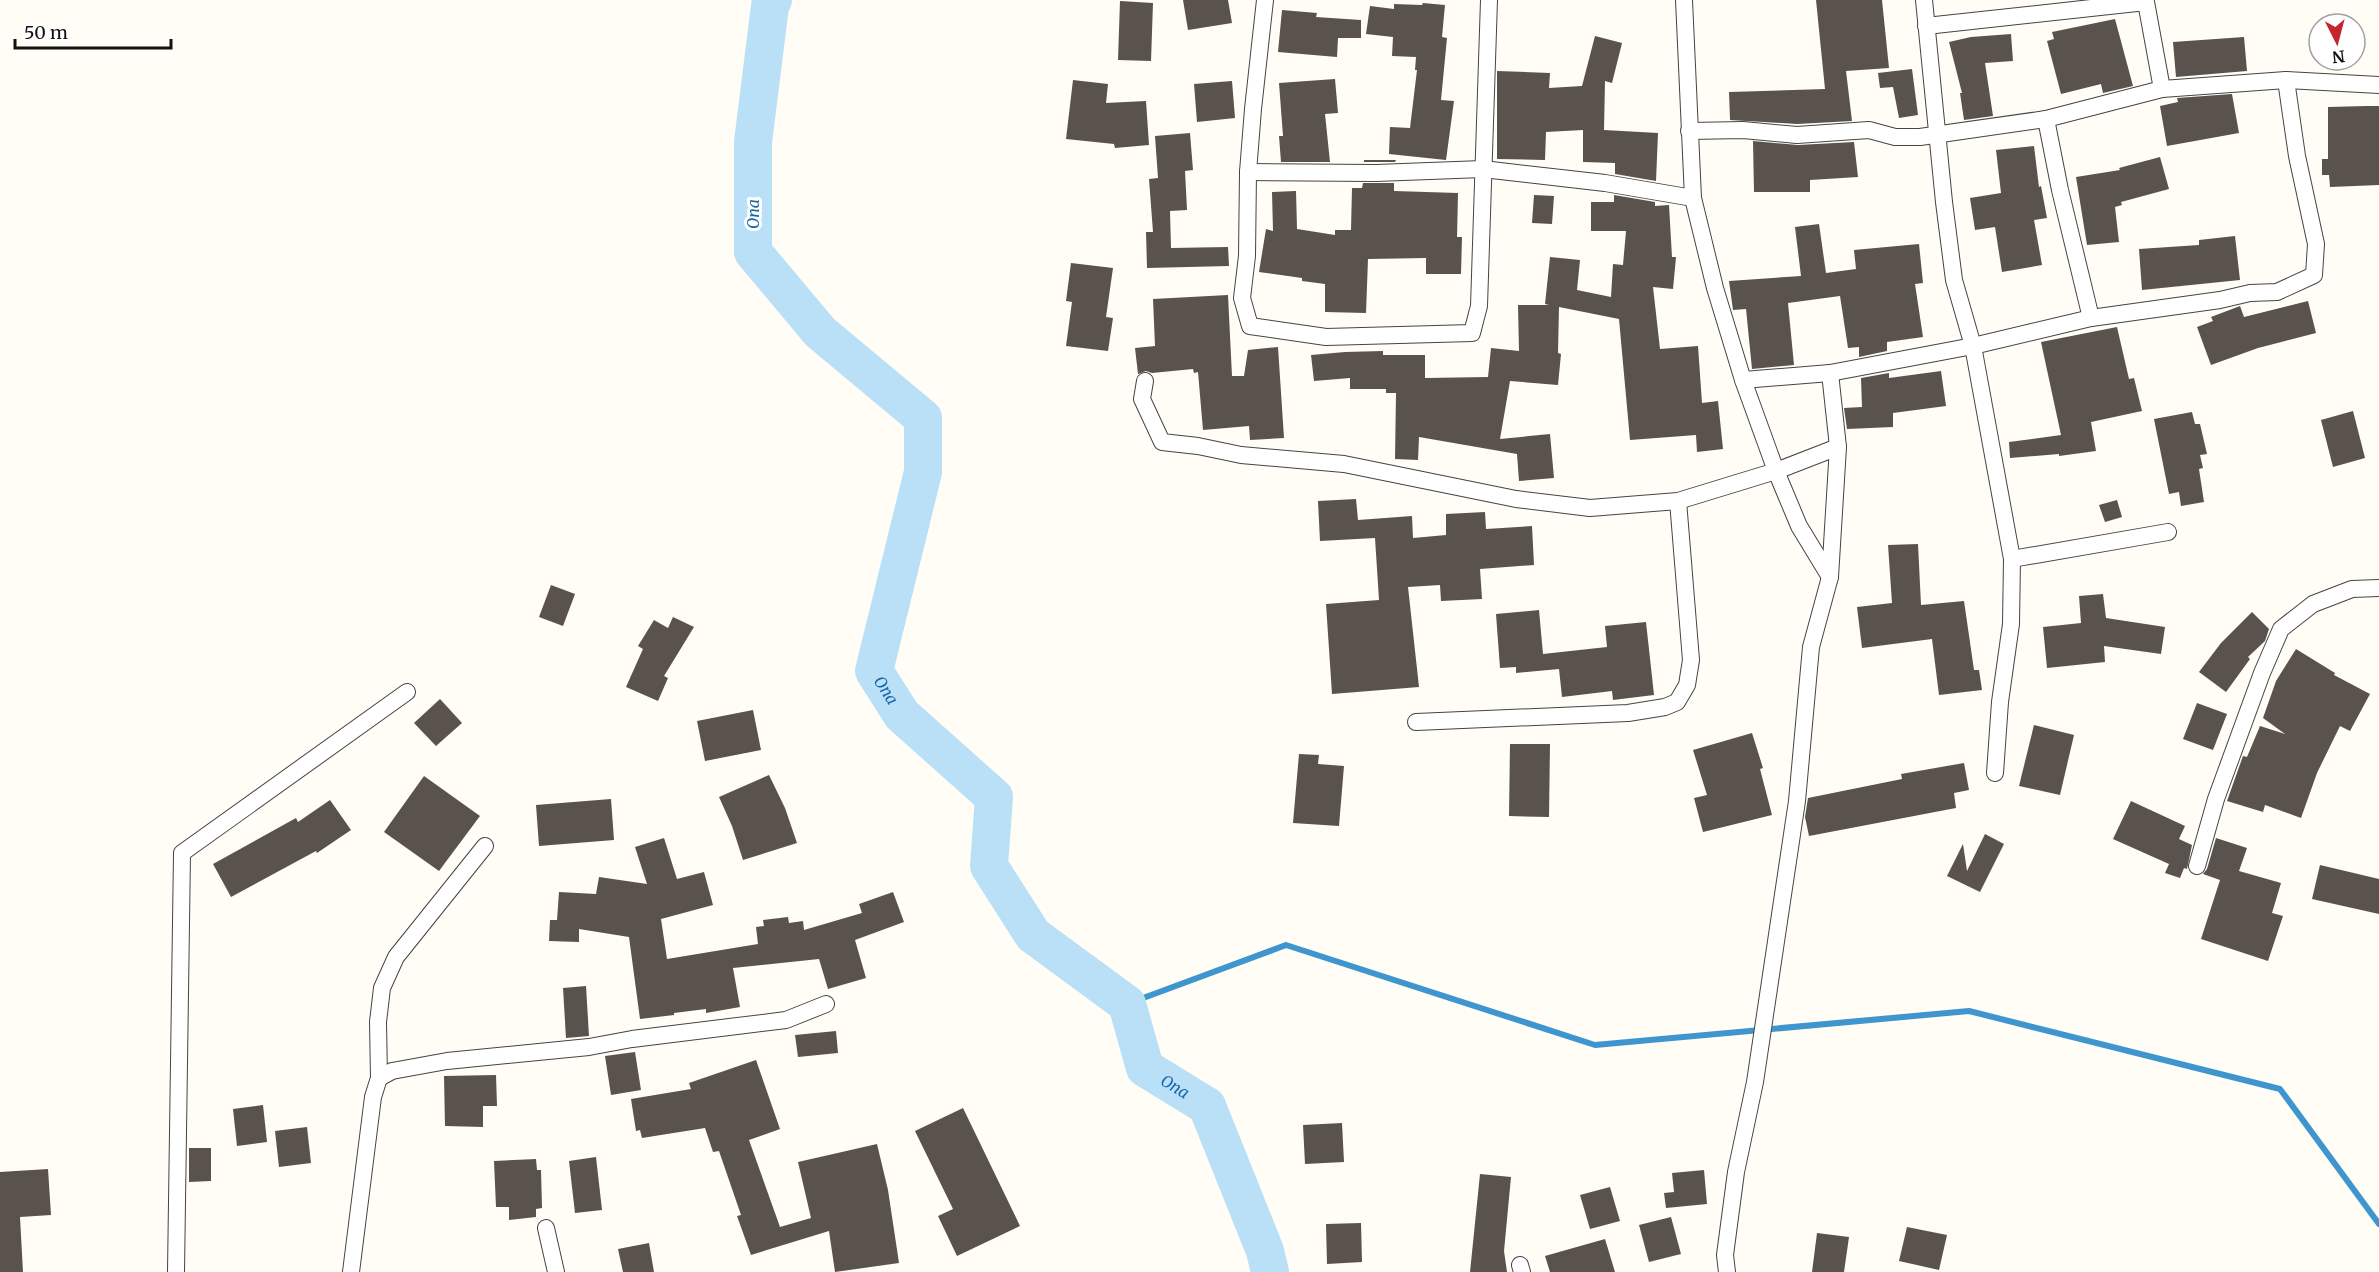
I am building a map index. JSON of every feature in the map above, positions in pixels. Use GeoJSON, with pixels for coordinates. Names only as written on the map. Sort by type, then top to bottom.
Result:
{"type":"FeatureCollection","features":[{"type":"Feature","properties":{"kind":"street"},"geometry":{"type":"LineString","coordinates":[[1265,0],[1248,172],[1247,256],[1242,298],[1250,326],[1326,337],[1472,333],[1479,306],[1489,0]]}},
{"type":"Feature","properties":{"kind":"street"},"geometry":{"type":"LineString","coordinates":[[1684,0],[1693,198],[1715,288],[1743,380],[1776,471],[1799,526],[1830,577]]}},
{"type":"Feature","properties":{"kind":"street"},"geometry":{"type":"LineString","coordinates":[[1924,0],[1954,280],[1973,346],[2012,559],[2011,624],[2000,702],[1995,773]]}},
{"type":"Feature","properties":{"kind":"street"},"geometry":{"type":"LineString","coordinates":[[1926,26],[2146,1],[2162,89]]}},
{"type":"Feature","properties":{"kind":"street"},"geometry":{"type":"LineString","coordinates":[[1689,131],[1743,130],[1797,135],[1869,130],[1896,137],[1920,137],[2046,119],[2162,89],[2286,80],[2379,85]]}},
{"type":"Feature","properties":{"kind":"street"},"geometry":{"type":"LineString","coordinates":[[1743,380],[1830,373],[1973,346],[2091,318],[2220,300],[2250,292],[2277,292],[2314,275],[2316,244],[2297,156],[2286,80]]}},
{"type":"Feature","properties":{"kind":"street"},"geometry":{"type":"LineString","coordinates":[[2046,119],[2060,190],[2091,318]]}},
{"type":"Feature","properties":{"kind":"street"},"geometry":{"type":"LineString","coordinates":[[1248,172],[1376,173],[1483,169],[1605,183],[1693,198]]}},
{"type":"Feature","properties":{"kind":"street"},"geometry":{"type":"LineString","coordinates":[[1727,1272],[1725,1255],[1736,1172],[1755,1082],[1797,801],[1811,647],[1830,577],[1838,447],[1830,373]]}},
{"type":"Feature","properties":{"kind":"street"},"geometry":{"type":"LineString","coordinates":[[1145,381],[1142,399],[1162,442],[1198,446],[1241,455],[1344,464],[1516,499],[1590,508],[1678,501],[1776,471],[1838,447]]}},
{"type":"Feature","properties":{"kind":"street"},"geometry":{"type":"LineString","coordinates":[[1416,722],[1628,713],[1665,708],[1677,702],[1688,685],[1691,660],[1678,501]]}},
{"type":"Feature","properties":{"kind":"street"},"geometry":{"type":"LineString","coordinates":[[2012,559],[2168,532]]}},
{"type":"Feature","properties":{"kind":"street"},"geometry":{"type":"LineString","coordinates":[[2197,866],[2216,800],[2262,673],[2282,628],[2313,604],[2352,589],[2379,588]]}},
{"type":"Feature","properties":{"kind":"street"},"geometry":{"type":"LineString","coordinates":[[176,1272],[182,853],[406,692]]}},
{"type":"Feature","properties":{"kind":"street"},"geometry":{"type":"LineString","coordinates":[[351,1272],[373,1097],[379,1078],[378,1022],[382,988],[396,957],[485,846]]}},
{"type":"Feature","properties":{"kind":"street"},"geometry":{"type":"LineString","coordinates":[[379,1078],[392,1071],[447,1062],[589,1047],[632,1039],[786,1020],[826,1004]]}},
{"type":"Feature","properties":{"kind":"street"},"geometry":{"type":"LineString","coordinates":[[546,1228],[556,1272]]}},
{"type":"Feature","properties":{"kind":"building"},"geometry":{"type":"Polygon","coordinates":[[[1183,0],[1228,0],[1232,23],[1188,30],[1183,0]]]}},
{"type":"Feature","properties":{"kind":"building"},"geometry":{"type":"Polygon","coordinates":[[[1816,0],[1882,0],[1889,68],[1846,71],[1852,121],[1797,124],[1730,120],[1729,92],[1825,89],[1816,0]]]}},
{"type":"Feature","properties":{"kind":"building"},"geometry":{"type":"Polygon","coordinates":[[[1120,1],[1153,3],[1151,61],[1118,60],[1120,1]]]}},
{"type":"Feature","properties":{"kind":"building"},"geometry":{"type":"Polygon","coordinates":[[[1423,3],[1445,5],[1442,37],[1447,38],[1441,100],[1454,101],[1446,160],[1389,154],[1390,127],[1410,128],[1417,70],[1415,70],[1416,57],[1392,56],[1393,37],[1366,34],[1370,6],[1394,9],[1394,4],[1422,5],[1423,3]]]}},
{"type":"Feature","properties":{"kind":"building"},"geometry":{"type":"Polygon","coordinates":[[[1282,10],[1317,13],[1316,17],[1361,20],[1361,38],[1338,38],[1337,57],[1278,52],[1282,10]]]}},
{"type":"Feature","properties":{"kind":"building"},"geometry":{"type":"Polygon","coordinates":[[[2115,19],[2133,86],[2103,93],[2101,84],[2061,94],[2047,41],[2054,39],[2052,32],[2115,19]]]}},
{"type":"Feature","properties":{"kind":"building"},"geometry":{"type":"Polygon","coordinates":[[[2011,34],[2013,61],[1985,63],[1993,116],[1964,120],[1960,93],[1962,93],[1949,42],[1971,37],[2011,34]]]}},
{"type":"Feature","properties":{"kind":"building"},"geometry":{"type":"Polygon","coordinates":[[[1595,36],[1622,43],[1612,83],[1605,81],[1604,130],[1658,133],[1656,181],[1615,174],[1615,163],[1583,162],[1583,130],[1546,132],[1545,160],[1497,159],[1497,71],[1550,73],[1549,88],[1582,86],[1595,36]]]}},
{"type":"Feature","properties":{"kind":"building"},"geometry":{"type":"Polygon","coordinates":[[[2244,37],[2247,71],[2176,77],[2173,42],[2244,37]]]}},
{"type":"Feature","properties":{"kind":"building"},"geometry":{"type":"Polygon","coordinates":[[[1912,69],[1918,115],[1899,118],[1893,87],[1880,88],[1878,73],[1912,69]]]}},
{"type":"Feature","properties":{"kind":"building"},"geometry":{"type":"Polygon","coordinates":[[[1335,79],[1338,113],[1325,114],[1330,162],[1281,162],[1279,136],[1283,136],[1279,83],[1335,79]]]}},
{"type":"Feature","properties":{"kind":"building"},"geometry":{"type":"Polygon","coordinates":[[[1073,80],[1108,84],[1106,103],[1146,101],[1149,145],[1115,148],[1114,144],[1066,139],[1073,80]]]}},
{"type":"Feature","properties":{"kind":"building"},"geometry":{"type":"Polygon","coordinates":[[[1232,81],[1235,118],[1197,122],[1194,84],[1232,81]]]}},
{"type":"Feature","properties":{"kind":"building"},"geometry":{"type":"Polygon","coordinates":[[[2232,94],[2239,133],[2167,146],[2160,106],[2178,102],[2177,98],[2232,94]]]}},
{"type":"Feature","properties":{"kind":"building"},"geometry":{"type":"Polygon","coordinates":[[[2379,106],[2379,185],[2330,187],[2329,175],[2322,175],[2322,159],[2328,159],[2328,107],[2379,106]]]}},
{"type":"Feature","properties":{"kind":"building"},"geometry":{"type":"Polygon","coordinates":[[[1190,133],[1193,170],[1185,171],[1187,210],[1170,211],[1171,248],[1228,247],[1229,266],[1147,268],[1146,232],[1153,232],[1149,179],[1158,178],[1155,136],[1190,133]]]}},
{"type":"Feature","properties":{"kind":"building"},"geometry":{"type":"Polygon","coordinates":[[[1753,141],[1798,145],[1854,142],[1858,177],[1810,180],[1810,192],[1754,192],[1753,141]]]}},
{"type":"Feature","properties":{"kind":"building"},"geometry":{"type":"Polygon","coordinates":[[[2034,146],[2039,187],[2041,186],[2047,218],[2034,220],[2042,265],[2002,272],[1995,227],[1975,230],[1970,198],[2001,193],[1996,150],[2034,146]]]}},
{"type":"Feature","properties":{"kind":"building"},"geometry":{"type":"Polygon","coordinates":[[[2160,157],[2169,189],[2121,202],[2122,205],[2115,207],[2119,242],[2087,245],[2076,177],[2120,170],[2119,168],[2160,157]]]}},
{"type":"Feature","properties":{"kind":"building"},"geometry":{"type":"Polygon","coordinates":[[[1364,160],[1396,160],[1395,162],[1364,162],[1364,160]]]}},
{"type":"Feature","properties":{"kind":"building"},"geometry":{"type":"Polygon","coordinates":[[[1363,183],[1394,183],[1394,191],[1458,193],[1457,237],[1462,237],[1461,274],[1426,274],[1426,258],[1368,259],[1366,313],[1325,312],[1325,284],[1259,272],[1266,229],[1273,231],[1272,192],[1296,191],[1297,229],[1335,235],[1335,230],[1351,230],[1352,188],[1362,188],[1363,183]]]}},
{"type":"Feature","properties":{"kind":"building"},"geometry":{"type":"Polygon","coordinates":[[[1534,195],[1554,196],[1552,224],[1532,223],[1534,195]]]}},
{"type":"Feature","properties":{"kind":"building"},"geometry":{"type":"Polygon","coordinates":[[[1614,195],[1655,202],[1655,206],[1669,205],[1672,257],[1676,257],[1673,289],[1653,287],[1660,349],[1698,346],[1702,403],[1718,401],[1723,449],[1697,452],[1696,435],[1630,440],[1619,319],[1559,307],[1558,353],[1561,354],[1558,385],[1510,381],[1500,439],[1550,434],[1554,478],[1519,481],[1517,454],[1419,437],[1418,460],[1395,459],[1396,393],[1386,393],[1386,389],[1350,389],[1350,378],[1314,381],[1311,355],[1383,351],[1383,355],[1425,355],[1425,378],[1488,377],[1491,348],[1519,351],[1518,305],[1549,305],[1545,304],[1550,257],[1580,260],[1577,290],[1611,297],[1613,264],[1623,265],[1626,231],[1591,231],[1591,202],[1614,202],[1614,195]]]}},
{"type":"Feature","properties":{"kind":"building"},"geometry":{"type":"Polygon","coordinates":[[[1819,224],[1826,273],[1856,269],[1854,250],[1919,244],[1923,283],[1915,284],[1923,337],[1887,342],[1887,351],[1859,357],[1859,347],[1848,348],[1840,296],[1788,303],[1794,365],[1752,369],[1746,309],[1733,310],[1729,281],[1801,276],[1795,227],[1819,224]]]}},
{"type":"Feature","properties":{"kind":"building"},"geometry":{"type":"Polygon","coordinates":[[[2235,236],[2240,280],[2142,290],[2139,249],[2199,245],[2199,240],[2235,236]]]}},
{"type":"Feature","properties":{"kind":"building"},"geometry":{"type":"Polygon","coordinates":[[[1071,263],[1113,268],[1106,317],[1113,318],[1108,351],[1066,346],[1072,302],[1066,301],[1071,263]]]}},
{"type":"Feature","properties":{"kind":"building"},"geometry":{"type":"Polygon","coordinates":[[[1228,295],[1232,376],[1244,376],[1248,350],[1278,347],[1284,438],[1250,440],[1249,426],[1203,430],[1198,372],[1194,373],[1193,369],[1152,373],[1146,371],[1138,374],[1135,348],[1155,346],[1153,299],[1228,295]]]}},
{"type":"Feature","properties":{"kind":"building"},"geometry":{"type":"Polygon","coordinates":[[[2308,301],[2316,333],[2258,348],[2211,365],[2197,327],[2213,321],[2211,317],[2240,306],[2244,317],[2308,301]]]}},
{"type":"Feature","properties":{"kind":"building"},"geometry":{"type":"Polygon","coordinates":[[[2117,327],[2129,379],[2134,378],[2142,411],[2091,422],[2096,451],[2059,456],[2059,454],[2010,458],[2009,442],[2061,435],[2041,342],[2117,327]]]}},
{"type":"Feature","properties":{"kind":"building"},"geometry":{"type":"Polygon","coordinates":[[[1941,371],[1946,406],[1893,413],[1893,427],[1847,429],[1844,408],[1862,407],[1861,378],[1889,373],[1889,378],[1941,371]]]}},
{"type":"Feature","properties":{"kind":"building"},"geometry":{"type":"Polygon","coordinates":[[[2353,411],[2365,458],[2333,467],[2321,420],[2353,411]]]}},
{"type":"Feature","properties":{"kind":"building"},"geometry":{"type":"Polygon","coordinates":[[[2192,412],[2195,424],[2200,424],[2207,454],[2200,455],[2203,468],[2199,469],[2204,502],[2181,506],[2179,492],[2169,494],[2154,419],[2192,412]]]}},
{"type":"Feature","properties":{"kind":"building"},"geometry":{"type":"Polygon","coordinates":[[[1356,499],[1358,520],[1412,516],[1413,538],[1446,535],[1446,514],[1485,512],[1486,529],[1532,526],[1534,565],[1480,569],[1482,599],[1441,601],[1440,585],[1408,587],[1419,687],[1332,694],[1326,604],[1379,600],[1375,538],[1320,541],[1318,501],[1356,499]]]}},
{"type":"Feature","properties":{"kind":"building"},"geometry":{"type":"Polygon","coordinates":[[[2117,500],[2122,517],[2105,522],[2099,505],[2117,500]]]}},
{"type":"Feature","properties":{"kind":"building"},"geometry":{"type":"Polygon","coordinates":[[[1918,544],[1921,605],[1964,601],[1974,670],[1979,670],[1982,690],[1939,695],[1932,639],[1862,648],[1857,607],[1892,603],[1888,545],[1918,544]]]}},
{"type":"Feature","properties":{"kind":"building"},"geometry":{"type":"Polygon","coordinates":[[[551,585],[575,594],[563,626],[539,617],[551,585]]]}},
{"type":"Feature","properties":{"kind":"building"},"geometry":{"type":"Polygon","coordinates":[[[2103,594],[2106,618],[2165,627],[2161,654],[2104,646],[2105,662],[2047,668],[2043,627],[2081,623],[2079,596],[2103,594]]]}},
{"type":"Feature","properties":{"kind":"building"},"geometry":{"type":"Polygon","coordinates":[[[1539,610],[1543,654],[1607,647],[1605,626],[1646,622],[1654,695],[1613,700],[1612,691],[1562,697],[1559,669],[1516,673],[1516,667],[1500,668],[1496,614],[1539,610]]]}},
{"type":"Feature","properties":{"kind":"building"},"geometry":{"type":"Polygon","coordinates":[[[2252,612],[2269,629],[2265,641],[2248,657],[2250,659],[2226,692],[2199,672],[2221,643],[2252,612]]]}},
{"type":"Feature","properties":{"kind":"building"},"geometry":{"type":"Polygon","coordinates":[[[673,617],[694,627],[664,676],[668,678],[658,701],[626,687],[643,649],[638,646],[654,620],[668,628],[673,617]]]}},
{"type":"Feature","properties":{"kind":"building"},"geometry":{"type":"Polygon","coordinates":[[[2296,649],[2335,673],[2334,675],[2370,694],[2350,731],[2340,726],[2317,773],[2301,818],[2265,805],[2263,812],[2227,801],[2243,756],[2247,757],[2260,726],[2285,734],[2263,718],[2276,681],[2296,649]]]}},
{"type":"Feature","properties":{"kind":"building"},"geometry":{"type":"Polygon","coordinates":[[[440,699],[462,723],[436,746],[414,723],[440,699]]]}},
{"type":"Feature","properties":{"kind":"building"},"geometry":{"type":"Polygon","coordinates":[[[2197,703],[2227,714],[2213,750],[2183,739],[2197,703]]]}},
{"type":"Feature","properties":{"kind":"building"},"geometry":{"type":"Polygon","coordinates":[[[753,710],[761,750],[705,761],[697,721],[753,710]]]}},
{"type":"Feature","properties":{"kind":"building"},"geometry":{"type":"Polygon","coordinates":[[[2034,725],[2074,735],[2060,795],[2019,786],[2034,725]]]}},
{"type":"Feature","properties":{"kind":"building"},"geometry":{"type":"Polygon","coordinates":[[[1752,733],[1763,768],[1760,769],[1772,815],[1703,832],[1694,798],[1707,795],[1693,750],[1752,733]]]}},
{"type":"Feature","properties":{"kind":"building"},"geometry":{"type":"Polygon","coordinates":[[[1510,744],[1550,744],[1549,817],[1509,816],[1510,744]]]}},
{"type":"Feature","properties":{"kind":"building"},"geometry":{"type":"Polygon","coordinates":[[[1299,754],[1319,755],[1318,764],[1344,766],[1339,826],[1293,823],[1299,754]]]}},
{"type":"Feature","properties":{"kind":"building"},"geometry":{"type":"Polygon","coordinates":[[[1964,763],[1969,790],[1954,793],[1956,808],[1809,836],[1805,817],[1808,798],[1902,779],[1901,774],[1964,763]]]}},
{"type":"Feature","properties":{"kind":"building"},"geometry":{"type":"Polygon","coordinates":[[[769,775],[785,808],[797,843],[743,860],[732,826],[719,797],[769,775]]]}},
{"type":"Feature","properties":{"kind":"building"},"geometry":{"type":"Polygon","coordinates":[[[424,776],[480,816],[439,871],[384,832],[424,776]]]}},
{"type":"Feature","properties":{"kind":"building"},"geometry":{"type":"Polygon","coordinates":[[[611,799],[614,840],[539,846],[536,805],[611,799]]]}},
{"type":"Feature","properties":{"kind":"building"},"geometry":{"type":"Polygon","coordinates":[[[330,800],[351,830],[317,853],[316,851],[231,897],[213,864],[296,818],[298,822],[330,800]]]}},
{"type":"Feature","properties":{"kind":"building"},"geometry":{"type":"Polygon","coordinates":[[[2131,801],[2185,826],[2179,839],[2192,845],[2187,869],[2184,868],[2180,878],[2165,873],[2169,864],[2113,839],[2131,801]]]}},
{"type":"Feature","properties":{"kind":"building"},"geometry":{"type":"Polygon","coordinates":[[[1985,834],[2004,844],[1980,892],[1947,876],[1963,844],[1967,871],[1985,834]]]}},
{"type":"Feature","properties":{"kind":"building"},"geometry":{"type":"Polygon","coordinates":[[[664,838],[677,879],[704,872],[713,905],[661,919],[667,959],[758,944],[756,927],[764,926],[763,920],[788,917],[789,923],[803,921],[804,930],[862,913],[859,904],[893,892],[904,922],[855,940],[866,978],[828,989],[819,959],[733,968],[740,1007],[706,1013],[706,1009],[640,1019],[629,937],[579,929],[579,942],[549,941],[550,920],[557,920],[559,892],[596,894],[599,877],[647,884],[635,847],[664,838]]]}},
{"type":"Feature","properties":{"kind":"building"},"geometry":{"type":"Polygon","coordinates":[[[2216,838],[2247,848],[2239,871],[2281,883],[2272,913],[2283,916],[2268,961],[2201,939],[2220,880],[2203,874],[2207,869],[2216,838]]]}},
{"type":"Feature","properties":{"kind":"building"},"geometry":{"type":"Polygon","coordinates":[[[2320,865],[2379,879],[2379,914],[2312,899],[2320,865]]]}},
{"type":"Feature","properties":{"kind":"building"},"geometry":{"type":"Polygon","coordinates":[[[586,986],[589,1036],[566,1038],[563,988],[586,986]]]}},
{"type":"Feature","properties":{"kind":"building"},"geometry":{"type":"Polygon","coordinates":[[[836,1031],[838,1053],[798,1057],[795,1035],[836,1031]]]}},
{"type":"Feature","properties":{"kind":"building"},"geometry":{"type":"Polygon","coordinates":[[[635,1052],[641,1090],[611,1095],[605,1056],[635,1052]]]}},
{"type":"Feature","properties":{"kind":"building"},"geometry":{"type":"Polygon","coordinates":[[[756,1060],[780,1129],[749,1140],[780,1227],[811,1218],[798,1162],[877,1144],[888,1190],[899,1263],[835,1272],[829,1231],[751,1255],[737,1216],[741,1215],[719,1151],[713,1152],[705,1128],[642,1138],[640,1130],[636,1131],[631,1099],[691,1089],[689,1083],[756,1060]]]}},
{"type":"Feature","properties":{"kind":"building"},"geometry":{"type":"Polygon","coordinates":[[[496,1075],[497,1106],[483,1106],[483,1127],[445,1126],[444,1076],[496,1075]]]}},
{"type":"Feature","properties":{"kind":"building"},"geometry":{"type":"Polygon","coordinates":[[[263,1105],[267,1142],[237,1146],[233,1109],[263,1105]]]}},
{"type":"Feature","properties":{"kind":"building"},"geometry":{"type":"Polygon","coordinates":[[[963,1108],[1020,1226],[957,1256],[938,1216],[953,1209],[915,1131],[963,1108]]]}},
{"type":"Feature","properties":{"kind":"building"},"geometry":{"type":"Polygon","coordinates":[[[1342,1123],[1344,1162],[1305,1164],[1303,1125],[1342,1123]]]}},
{"type":"Feature","properties":{"kind":"building"},"geometry":{"type":"Polygon","coordinates":[[[307,1127],[311,1163],[279,1167],[275,1131],[307,1127]]]}},
{"type":"Feature","properties":{"kind":"building"},"geometry":{"type":"Polygon","coordinates":[[[189,1148],[211,1148],[211,1181],[189,1182],[189,1148]]]}},
{"type":"Feature","properties":{"kind":"building"},"geometry":{"type":"Polygon","coordinates":[[[596,1157],[602,1210],[575,1213],[569,1161],[596,1157]]]}},
{"type":"Feature","properties":{"kind":"building"},"geometry":{"type":"Polygon","coordinates":[[[536,1159],[537,1170],[541,1170],[542,1208],[536,1209],[536,1217],[509,1220],[509,1207],[496,1207],[494,1161],[536,1159]]]}},
{"type":"Feature","properties":{"kind":"building"},"geometry":{"type":"Polygon","coordinates":[[[48,1169],[51,1215],[20,1217],[23,1272],[0,1272],[0,1172],[48,1169]]]}},
{"type":"Feature","properties":{"kind":"building"},"geometry":{"type":"Polygon","coordinates":[[[1704,1170],[1707,1204],[1666,1208],[1664,1193],[1674,1192],[1672,1173],[1704,1170]]]}},
{"type":"Feature","properties":{"kind":"building"},"geometry":{"type":"Polygon","coordinates":[[[1480,1174],[1511,1177],[1504,1251],[1507,1272],[1470,1272],[1480,1174]]]}},
{"type":"Feature","properties":{"kind":"building"},"geometry":{"type":"Polygon","coordinates":[[[1610,1187],[1620,1221],[1590,1229],[1580,1195],[1610,1187]]]}},
{"type":"Feature","properties":{"kind":"building"},"geometry":{"type":"Polygon","coordinates":[[[1671,1217],[1681,1254],[1649,1262],[1639,1225],[1671,1217]]]}},
{"type":"Feature","properties":{"kind":"building"},"geometry":{"type":"Polygon","coordinates":[[[1361,1223],[1362,1262],[1327,1264],[1326,1224],[1361,1223]]]}},
{"type":"Feature","properties":{"kind":"building"},"geometry":{"type":"Polygon","coordinates":[[[1907,1227],[1947,1235],[1939,1270],[1899,1261],[1907,1227]]]}},
{"type":"Feature","properties":{"kind":"building"},"geometry":{"type":"Polygon","coordinates":[[[1817,1233],[1849,1237],[1844,1272],[1812,1272],[1817,1233]]]}},
{"type":"Feature","properties":{"kind":"building"},"geometry":{"type":"Polygon","coordinates":[[[1605,1239],[1615,1272],[1550,1272],[1545,1256],[1605,1239]]]}},
{"type":"Feature","properties":{"kind":"building"},"geometry":{"type":"Polygon","coordinates":[[[649,1243],[654,1272],[623,1272],[618,1249],[649,1243]]]}},
{"type":"Feature","properties":{"kind":"waterway","name":"Ona"},"geometry":{"type":"LineString","coordinates":[[773,0],[770,6],[753,142],[753,252],[820,332],[923,418],[923,472],[874,671],[902,715],[994,797],[989,866],[1033,935],[1127,1004],[1145,1068],[1207,1106],[1265,1251],[1270,1272]]}},
{"type":"Feature","properties":{"kind":"waterway"},"geometry":{"type":"LineString","coordinates":[[1127,1004],[1286,945],[1595,1045],[1969,1011],[2280,1089],[2379,1224]]}}]}
